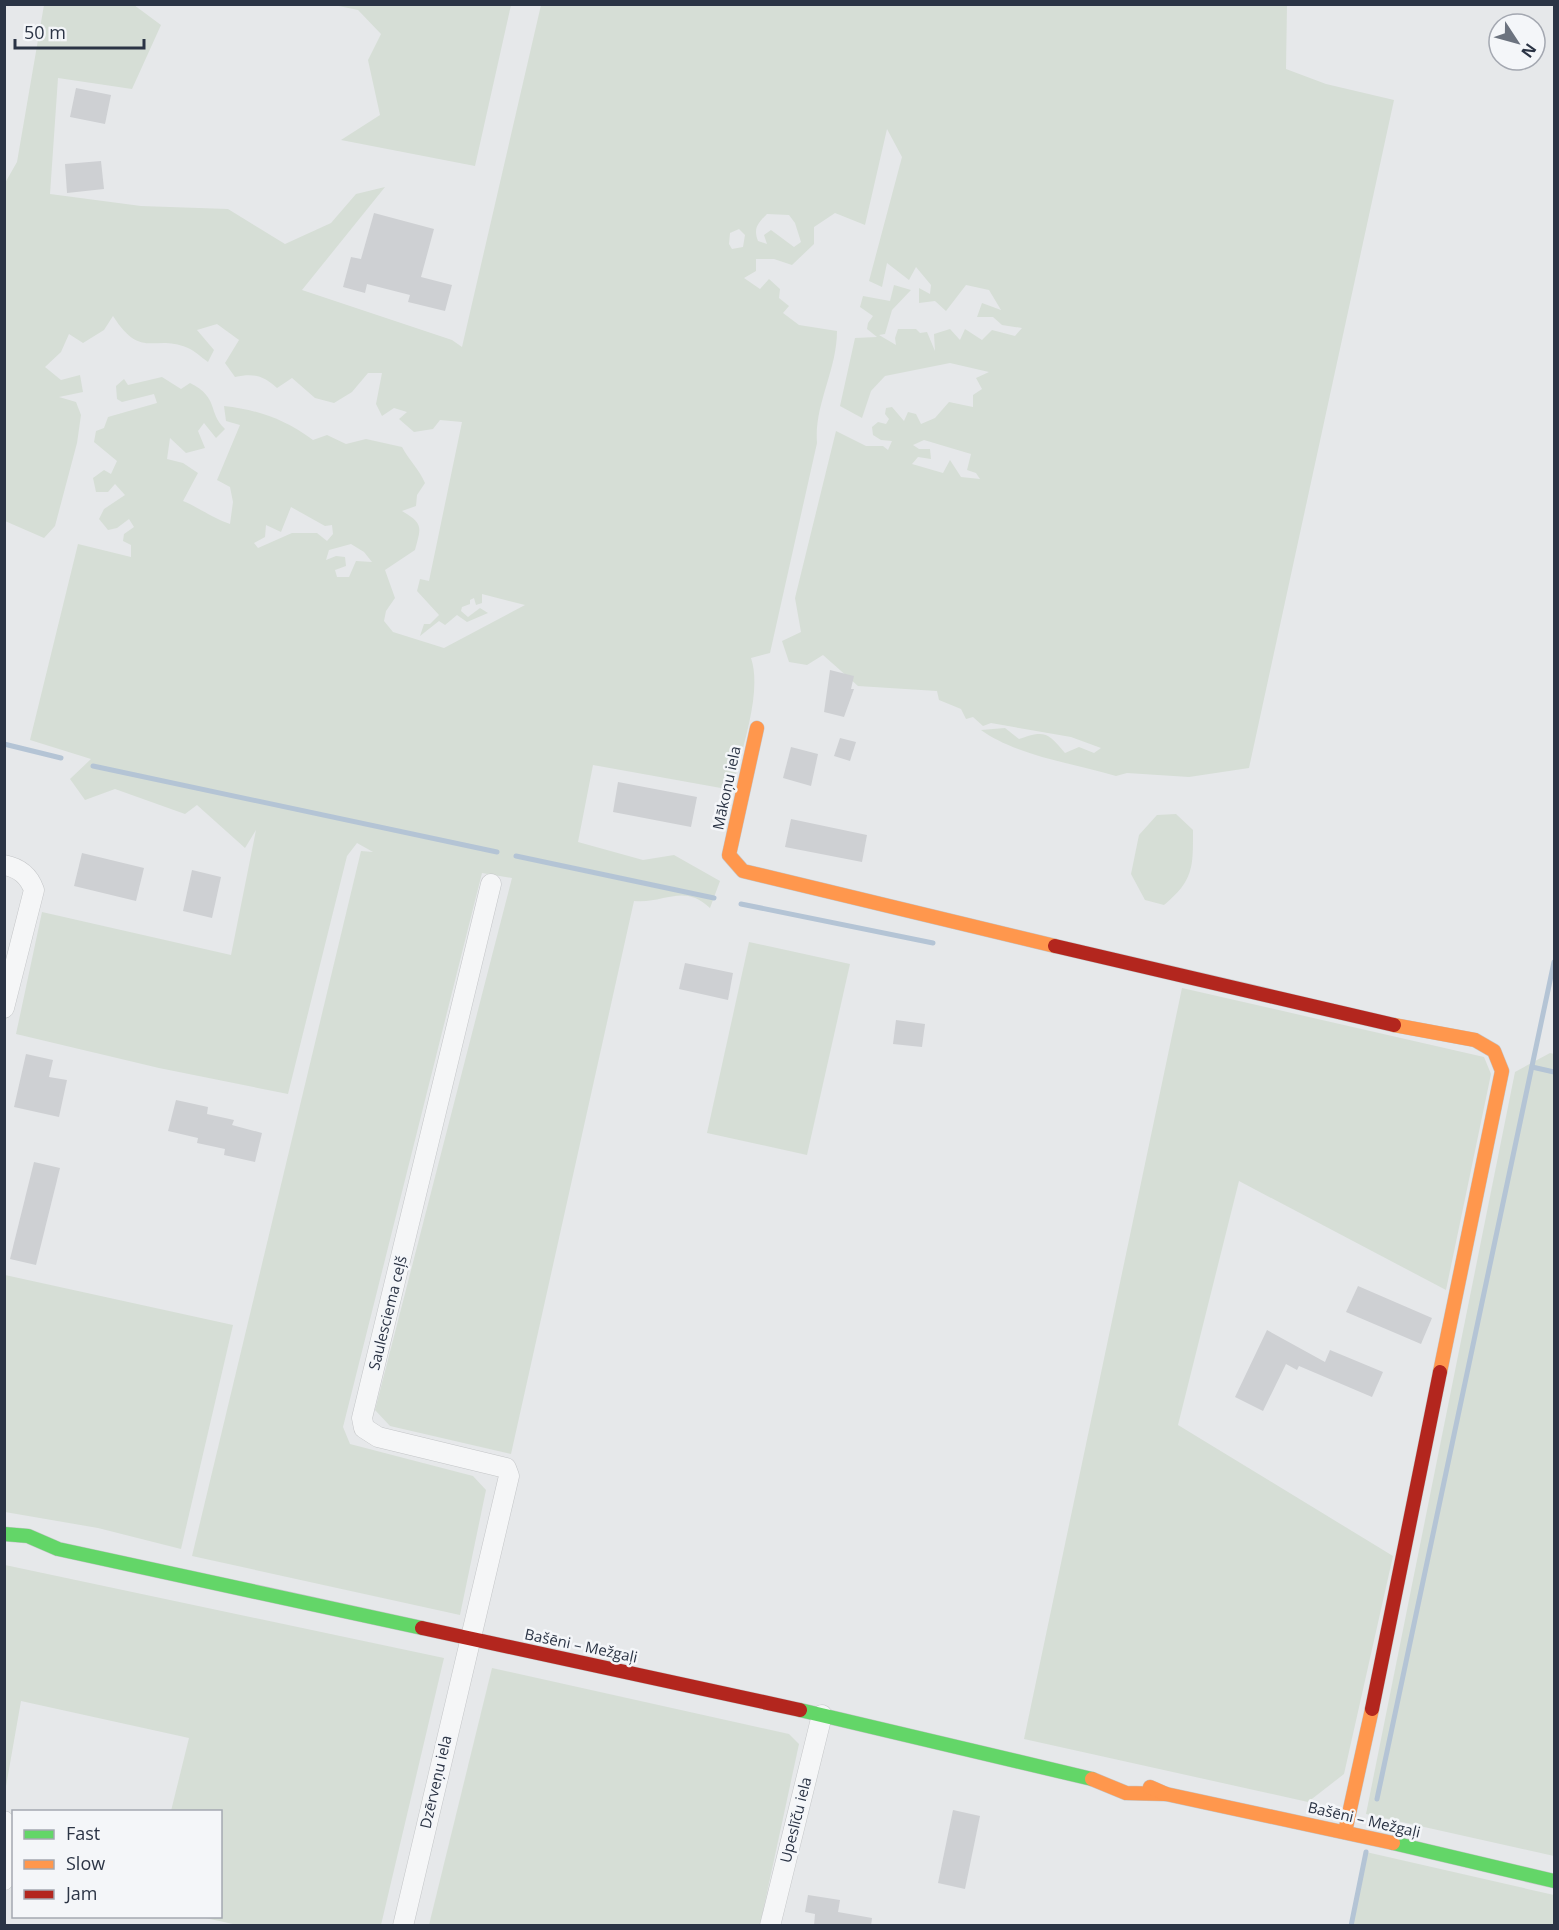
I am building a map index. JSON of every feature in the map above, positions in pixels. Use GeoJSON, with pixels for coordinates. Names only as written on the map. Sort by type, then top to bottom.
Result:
{"type":"FeatureCollection","features":[{"type":"Feature","properties":{"kind":"street","name":"Mākoņu iela"},"geometry":{"type":"LineString","coordinates":[[757,728],[729,855],[743,871],[1246,991],[1475,1040],[1494,1051],[1502,1071],[1419,1473],[1386,1648],[1345,1832]]}},
{"type":"Feature","properties":{"kind":"street"},"geometry":{"type":"LineString","coordinates":[[4,865],[15,867],[30,878],[34,890],[4,1008]]}},
{"type":"Feature","properties":{"kind":"street","name":"Saulesciema ceļš"},"geometry":{"type":"LineString","coordinates":[[469,1639],[508,1476],[506,1468],[378,1437],[364,1428],[362,1418],[491,884]]}},
{"type":"Feature","properties":{"kind":"street","name":"Bašēni – Mežgaļi"},"geometry":{"type":"LineString","coordinates":[[4,1534],[28,1536],[58,1550]]}},
{"type":"Feature","properties":{"kind":"street","name":"Bašēni – Mežgaļi"},"geometry":{"type":"LineString","coordinates":[[4,1543],[26,1550],[58,1550],[822,1715],[1095,1780],[1126,1792],[1166,1794],[1345,1832],[1554,1881]]}},
{"type":"Feature","properties":{"kind":"street","name":"Dzērveņu iela"},"geometry":{"type":"LineString","coordinates":[[403,1926],[469,1639]]}},
{"type":"Feature","properties":{"kind":"street","name":"Upeslīču iela"},"geometry":{"type":"LineString","coordinates":[[770,1926],[822,1715]]}},
{"type":"Feature","properties":{"kind":"street"},"geometry":{"type":"LineString","coordinates":[[4,1880],[12,1850]]}},
{"type":"Feature","properties":{"kind":"shaded area"},"geometry":{"type":"Polygon","coordinates":[[[44,5],[134,5],[161,25],[132,89],[58,78],[50,194],[141,206],[228,209],[285,244],[331,223],[356,194],[385,187],[302,290],[452,340],[462,347],[541,5],[1287,5],[1286,69],[1326,84],[1394,100],[1249,768],[1189,777],[1127,773],[1116,776],[1028,752],[995,739],[981,730],[1005,728],[1019,739],[1034,734],[1045,735],[1050,737],[1065,753],[1079,747],[1094,753],[1101,748],[1071,737],[991,723],[983,726],[973,717],[966,719],[961,709],[939,700],[937,691],[858,686],[823,655],[807,665],[789,662],[782,641],[801,632],[795,598],[836,431],[866,446],[883,446],[888,450],[892,441],[881,440],[873,435],[872,427],[878,422],[886,424],[889,419],[885,414],[886,408],[892,407],[904,421],[908,412],[916,414],[921,424],[935,418],[949,402],[973,407],[973,395],[982,389],[976,378],[989,372],[950,363],[885,376],[871,391],[862,418],[840,406],[855,338],[877,337],[867,329],[873,316],[860,307],[863,296],[890,301],[894,285],[911,290],[892,310],[885,334],[879,335],[896,345],[895,338],[898,329],[916,329],[920,333],[927,332],[935,351],[934,334],[950,329],[960,340],[965,329],[982,340],[992,330],[1015,336],[1022,328],[1002,325],[993,317],[977,317],[982,303],[1001,310],[989,290],[966,285],[946,311],[935,301],[919,303],[919,288],[930,294],[931,285],[916,267],[909,280],[887,263],[882,287],[869,281],[902,157],[887,129],[865,225],[835,213],[814,227],[814,244],[792,265],[774,259],[756,259],[756,271],[744,278],[760,289],[769,279],[780,289],[779,298],[789,306],[783,313],[799,325],[837,331],[833,360],[819,415],[817,443],[770,653],[751,658],[754,672],[752,706],[732,790],[593,765],[578,842],[643,860],[674,855],[720,881],[710,908],[691,897],[682,896],[634,901],[511,1454],[390,1426],[375,1410],[512,878],[482,873],[343,1427],[350,1444],[473,1476],[486,1490],[460,1615],[192,1556],[361,851],[373,852],[357,843],[347,856],[288,1094],[159,1068],[16,1034],[42,912],[231,955],[256,830],[245,848],[197,805],[185,814],[115,789],[85,800],[70,779],[91,759],[30,740],[78,544],[131,557],[131,545],[123,541],[124,534],[134,527],[129,519],[117,528],[108,530],[99,519],[104,509],[125,495],[115,484],[108,492],[96,492],[93,478],[104,470],[111,474],[117,461],[94,442],[96,431],[104,428],[108,417],[157,403],[154,394],[122,402],[117,399],[116,386],[124,379],[128,385],[162,377],[181,389],[190,383],[206,394],[216,417],[225,429],[216,438],[204,423],[198,431],[205,448],[186,453],[170,438],[167,459],[183,463],[198,473],[183,501],[230,524],[233,502],[230,487],[217,480],[240,425],[226,421],[224,406],[249,410],[271,417],[292,426],[313,440],[327,435],[346,444],[366,439],[402,447],[425,483],[417,495],[416,506],[402,511],[414,519],[419,527],[415,550],[385,570],[395,598],[386,611],[384,621],[393,632],[444,648],[525,605],[482,594],[482,603],[476,605],[474,598],[470,600],[470,604],[462,607],[461,611],[468,617],[480,608],[488,613],[467,622],[457,615],[445,625],[439,621],[420,636],[424,624],[430,624],[439,615],[417,591],[420,579],[429,581],[462,422],[440,420],[433,429],[414,432],[399,419],[407,412],[394,408],[382,416],[376,404],[382,373],[368,373],[352,392],[334,403],[315,398],[292,378],[277,388],[258,376],[235,377],[225,363],[239,340],[217,324],[197,330],[214,350],[208,362],[191,349],[176,344],[140,342],[123,330],[113,316],[104,330],[83,343],[69,334],[61,352],[45,367],[61,380],[80,375],[83,392],[59,397],[76,402],[81,415],[77,443],[55,526],[44,538],[5,521],[5,183],[17,162],[44,5]],[[767,214],[756,229],[758,241],[767,244],[764,235],[771,230],[794,247],[801,242],[795,223],[789,215],[767,214]],[[739,229],[730,233],[729,244],[732,249],[743,247],[745,235],[739,229]],[[924,440],[913,445],[919,449],[930,449],[931,459],[918,457],[912,464],[943,473],[950,460],[961,477],[980,479],[976,473],[967,470],[971,454],[924,440]],[[291,507],[281,532],[266,525],[265,537],[254,543],[258,548],[292,533],[317,533],[327,541],[333,534],[332,525],[325,526],[291,507]],[[351,544],[329,550],[326,560],[336,556],[345,557],[346,566],[335,570],[337,577],[349,577],[356,561],[372,562],[364,552],[351,544]]]}},
{"type":"Feature","properties":{"kind":"shaded area"},"geometry":{"type":"Polygon","coordinates":[[[334,5],[511,5],[475,166],[341,140],[380,115],[368,60],[381,34],[358,10],[334,5]]]}},
{"type":"Feature","properties":{"kind":"shaded area"},"geometry":{"type":"Polygon","coordinates":[[[1176,814],[1193,830],[1192,863],[1181,888],[1164,905],[1145,900],[1131,874],[1139,835],[1157,815],[1176,814]]]}},
{"type":"Feature","properties":{"kind":"shaded area"},"geometry":{"type":"Polygon","coordinates":[[[749,942],[850,964],[807,1155],[707,1133],[749,942]]]}},
{"type":"Feature","properties":{"kind":"shaded area"},"geometry":{"type":"Polygon","coordinates":[[[1182,988],[1484,1057],[1491,1074],[1446,1290],[1239,1181],[1178,1425],[1393,1556],[1344,1774],[1308,1802],[1024,1739],[1182,988]]]}},
{"type":"Feature","properties":{"kind":"shaded area"},"geometry":{"type":"Polygon","coordinates":[[[1550,1053],[1554,1054],[1554,1856],[1366,1814],[1515,1072],[1550,1053]]]}},
{"type":"Feature","properties":{"kind":"shaded area"},"geometry":{"type":"Polygon","coordinates":[[[5,1275],[233,1325],[181,1549],[98,1528],[5,1512],[5,1275]]]}},
{"type":"Feature","properties":{"kind":"shaded area"},"geometry":{"type":"Polygon","coordinates":[[[5,1565],[444,1658],[381,1925],[242,1926],[206,1918],[222,1918],[222,1810],[171,1810],[189,1738],[21,1701],[5,1792],[5,1565]]]}},
{"type":"Feature","properties":{"kind":"shaded area"},"geometry":{"type":"Polygon","coordinates":[[[492,1668],[789,1734],[799,1744],[760,1925],[429,1925],[492,1668]]]}},
{"type":"Feature","properties":{"kind":"shaded area"},"geometry":{"type":"Polygon","coordinates":[[[1366,1852],[1554,1895],[1554,1925],[1351,1926],[1366,1852]]]}},
{"type":"Feature","properties":{"kind":"building"},"geometry":{"type":"Polygon","coordinates":[[[76,88],[111,95],[105,124],[70,117],[76,88]]]}},
{"type":"Feature","properties":{"kind":"building"},"geometry":{"type":"Polygon","coordinates":[[[101,161],[104,189],[67,193],[65,164],[101,161]]]}},
{"type":"Feature","properties":{"kind":"building"},"geometry":{"type":"Polygon","coordinates":[[[374,213],[434,229],[421,277],[452,285],[445,311],[408,302],[410,295],[367,284],[365,293],[343,287],[351,257],[361,259],[374,213]]]}},
{"type":"Feature","properties":{"kind":"building"},"geometry":{"type":"Polygon","coordinates":[[[830,670],[854,676],[851,689],[854,689],[844,717],[824,712],[830,670]]]}},
{"type":"Feature","properties":{"kind":"building"},"geometry":{"type":"Polygon","coordinates":[[[840,738],[856,742],[850,761],[834,756],[840,738]]]}},
{"type":"Feature","properties":{"kind":"building"},"geometry":{"type":"Polygon","coordinates":[[[791,747],[818,754],[811,786],[783,778],[791,747]]]}},
{"type":"Feature","properties":{"kind":"building"},"geometry":{"type":"Polygon","coordinates":[[[618,782],[697,797],[691,827],[613,812],[618,782]]]}},
{"type":"Feature","properties":{"kind":"building"},"geometry":{"type":"Polygon","coordinates":[[[791,819],[867,835],[862,862],[785,847],[791,819]]]}},
{"type":"Feature","properties":{"kind":"building"},"geometry":{"type":"Polygon","coordinates":[[[82,853],[144,868],[136,901],[74,886],[82,853]]]}},
{"type":"Feature","properties":{"kind":"building"},"geometry":{"type":"Polygon","coordinates":[[[192,870],[221,877],[212,918],[183,911],[192,870]]]}},
{"type":"Feature","properties":{"kind":"building"},"geometry":{"type":"Polygon","coordinates":[[[685,963],[733,973],[728,1000],[679,989],[685,963]]]}},
{"type":"Feature","properties":{"kind":"building"},"geometry":{"type":"Polygon","coordinates":[[[896,1020],[925,1024],[922,1047],[893,1044],[896,1020]]]}},
{"type":"Feature","properties":{"kind":"building"},"geometry":{"type":"Polygon","coordinates":[[[26,1054],[53,1060],[49,1077],[67,1080],[59,1117],[14,1107],[26,1054]]]}},
{"type":"Feature","properties":{"kind":"building"},"geometry":{"type":"Polygon","coordinates":[[[176,1100],[208,1107],[207,1114],[234,1120],[232,1125],[262,1133],[255,1162],[224,1155],[225,1149],[197,1143],[198,1138],[168,1131],[176,1100]]]}},
{"type":"Feature","properties":{"kind":"building"},"geometry":{"type":"Polygon","coordinates":[[[34,1162],[60,1168],[36,1265],[10,1259],[34,1162]]]}},
{"type":"Feature","properties":{"kind":"building"},"geometry":{"type":"Polygon","coordinates":[[[1358,1286],[1432,1318],[1421,1344],[1346,1312],[1358,1286]]]}},
{"type":"Feature","properties":{"kind":"building"},"geometry":{"type":"Polygon","coordinates":[[[1267,1330],[1325,1362],[1330,1350],[1383,1372],[1372,1397],[1299,1366],[1297,1370],[1286,1364],[1263,1411],[1235,1397],[1267,1330]]]}},
{"type":"Feature","properties":{"kind":"building"},"geometry":{"type":"Polygon","coordinates":[[[953,1810],[980,1816],[965,1889],[938,1883],[953,1810]]]}},
{"type":"Feature","properties":{"kind":"building"},"geometry":{"type":"Polygon","coordinates":[[[808,1895],[840,1900],[838,1912],[872,1918],[871,1926],[814,1926],[815,1914],[805,1912],[808,1895]]]}},
{"type":"Feature","properties":{"kind":"waterway"},"geometry":{"type":"LineString","coordinates":[[4,744],[61,758]]}},
{"type":"Feature","properties":{"kind":"waterway"},"geometry":{"type":"LineString","coordinates":[[93,766],[497,852]]}},
{"type":"Feature","properties":{"kind":"waterway"},"geometry":{"type":"LineString","coordinates":[[516,856],[714,898]]}},
{"type":"Feature","properties":{"kind":"waterway"},"geometry":{"type":"LineString","coordinates":[[741,904],[933,943]]}},
{"type":"Feature","properties":{"kind":"waterway"},"geometry":{"type":"LineString","coordinates":[[1377,1799],[1554,962]]}},
{"type":"Feature","properties":{"kind":"waterway"},"geometry":{"type":"LineString","coordinates":[[1532,1067],[1554,1072]]}},
{"type":"Feature","properties":{"kind":"waterway"},"geometry":{"type":"LineString","coordinates":[[1351,1926],[1366,1852]]}},
{"type":"Feature","properties":{"kind":"traffic: fast"},"geometry":{"type":"LineString","coordinates":[[4,1534],[28,1536],[58,1549],[422,1628]]}},
{"type":"Feature","properties":{"kind":"traffic: fast"},"geometry":{"type":"LineString","coordinates":[[800,1710],[1092,1779]]}},
{"type":"Feature","properties":{"kind":"traffic: fast"},"geometry":{"type":"LineString","coordinates":[[1393,1843],[1554,1881]]}},
{"type":"Feature","properties":{"kind":"traffic: slow"},"geometry":{"type":"LineString","coordinates":[[757,728],[729,855],[743,871],[1055,946]]}},
{"type":"Feature","properties":{"kind":"traffic: slow"},"geometry":{"type":"LineString","coordinates":[[1394,1025],[1475,1040],[1494,1051],[1502,1071],[1440,1372]]}},
{"type":"Feature","properties":{"kind":"traffic: slow"},"geometry":{"type":"LineString","coordinates":[[1345,1832],[1372,1709]]}},
{"type":"Feature","properties":{"kind":"traffic: slow"},"geometry":{"type":"LineString","coordinates":[[1092,1779],[1126,1793],[1166,1794]]}},
{"type":"Feature","properties":{"kind":"traffic: slow"},"geometry":{"type":"LineString","coordinates":[[1150,1787],[1166,1794],[1393,1843]]}},
{"type":"Feature","properties":{"kind":"traffic: jam"},"geometry":{"type":"LineString","coordinates":[[1055,946],[1394,1025]]}},
{"type":"Feature","properties":{"kind":"traffic: jam"},"geometry":{"type":"LineString","coordinates":[[1372,1709],[1440,1372]]}},
{"type":"Feature","properties":{"kind":"traffic: jam"},"geometry":{"type":"LineString","coordinates":[[422,1628],[800,1710]]}}]}
